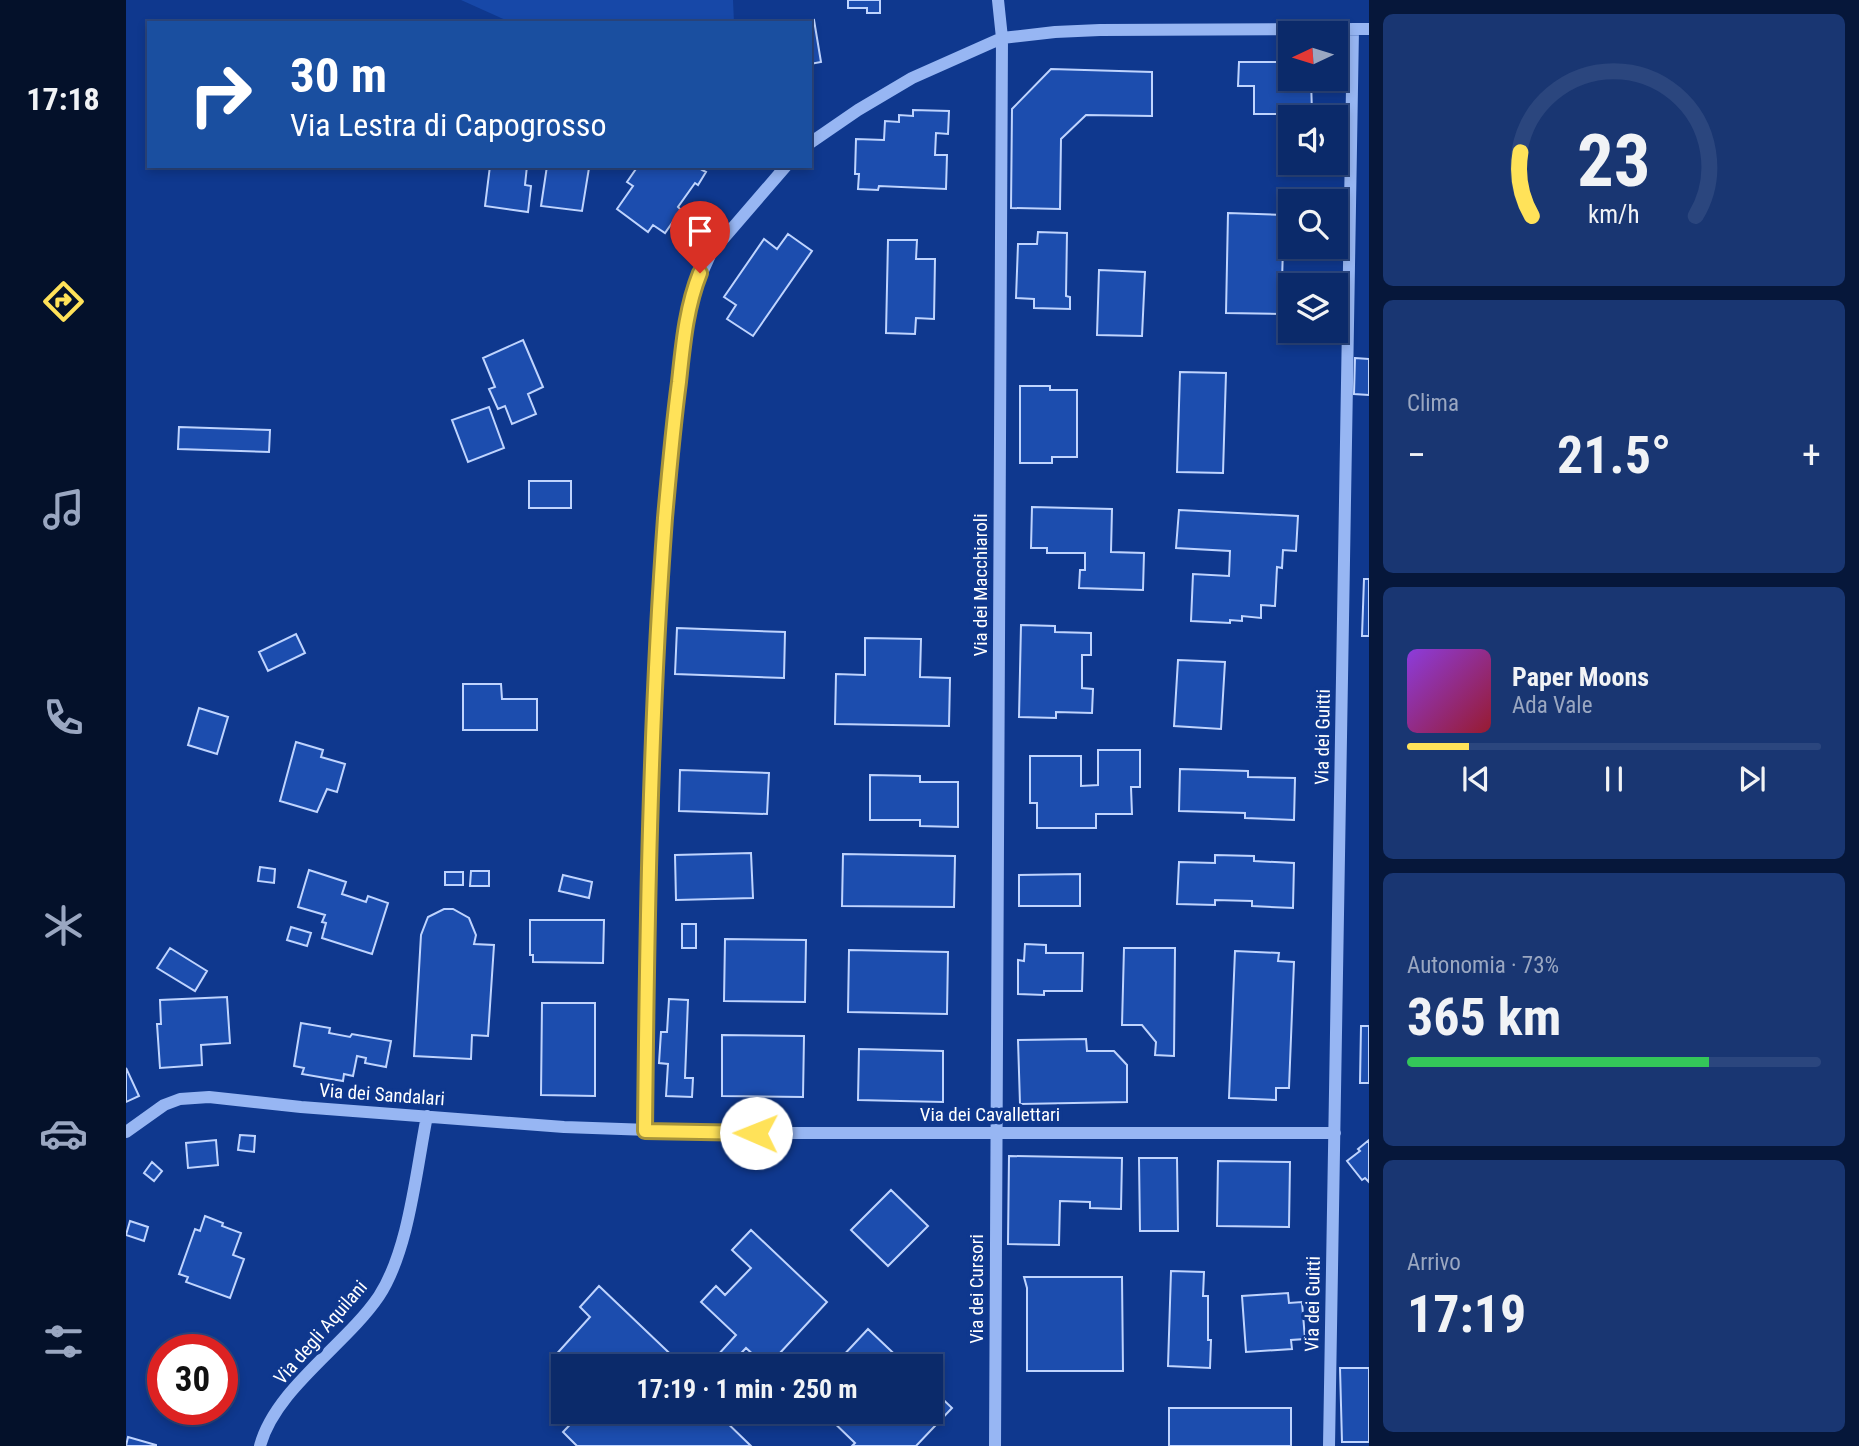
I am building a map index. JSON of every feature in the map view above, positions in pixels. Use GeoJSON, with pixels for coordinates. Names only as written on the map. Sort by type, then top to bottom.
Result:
{"type":"FeatureCollection","features":[{"type":"Feature","properties":{"kind":"street","name":"Via dei Macchiaroli"},"geometry":{"type":"LineString","coordinates":[[996,1133],[1002,38],[998,0]]}},
{"type":"Feature","properties":{"kind":"street","name":"Via dei Guitti"},"geometry":{"type":"LineString","coordinates":[[1329,1446],[1353,29]]}},
{"type":"Feature","properties":{"kind":"street"},"geometry":{"type":"LineString","coordinates":[[812,142],[899,85],[1002,38],[1100,30],[1369,29]]}},
{"type":"Feature","properties":{"kind":"street"},"geometry":{"type":"LineString","coordinates":[[645,1131],[649,870],[656,664],[668,485],[684,339],[692,295],[711,253],[784,168]]}},
{"type":"Feature","properties":{"kind":"street","name":"Via dei Sandalari"},"geometry":{"type":"LineString","coordinates":[[126,1132],[164,1105],[194,1097],[645,1131]]}},
{"type":"Feature","properties":{"kind":"street","name":"Via degli Aquilani"},"geometry":{"type":"LineString","coordinates":[[260,1446],[279,1408],[360,1320],[378,1297],[394,1269],[427,1116]]}},
{"type":"Feature","properties":{"kind":"street","name":"Via dei Cavallettari"},"geometry":{"type":"LineString","coordinates":[[645,1131],[1335,1133]]}},
{"type":"Feature","properties":{"kind":"street","name":"Via dei Cursori"},"geometry":{"type":"LineString","coordinates":[[995,1446],[996,1133]]}},
{"type":"Feature","properties":{"kind":"shaded area"},"geometry":{"type":"Polygon","coordinates":[[[461,0],[733,0],[734,21],[508,21],[461,0]]]}},
{"type":"Feature","properties":{"kind":"building"},"geometry":{"type":"Polygon","coordinates":[[[848,0],[880,0],[880,13],[867,13],[867,8],[848,8],[848,0]]]}},
{"type":"Feature","properties":{"kind":"building"},"geometry":{"type":"Polygon","coordinates":[[[814,20],[821,62],[812,64],[812,21],[808,21],[814,20]]]}},
{"type":"Feature","properties":{"kind":"building"},"geometry":{"type":"Polygon","coordinates":[[[1239,62],[1278,62],[1278,91],[1311,91],[1312,105],[1278,105],[1278,114],[1254,114],[1254,86],[1238,86],[1239,62]]]}},
{"type":"Feature","properties":{"kind":"building"},"geometry":{"type":"Polygon","coordinates":[[[1051,69],[1152,72],[1152,116],[1086,115],[1061,139],[1060,209],[1011,208],[1012,109],[1051,69]]]}},
{"type":"Feature","properties":{"kind":"building"},"geometry":{"type":"Polygon","coordinates":[[[913,110],[949,111],[948,134],[936,133],[935,155],[947,155],[946,189],[879,186],[878,190],[858,189],[859,174],[855,174],[856,139],[884,140],[885,121],[899,122],[899,115],[913,116],[913,110]]]}},
{"type":"Feature","properties":{"kind":"building"},"geometry":{"type":"Polygon","coordinates":[[[490,168],[527,168],[525,185],[531,186],[528,212],[485,206],[490,168]]]}},
{"type":"Feature","properties":{"kind":"building"},"geometry":{"type":"Polygon","coordinates":[[[547,168],[589,168],[582,211],[541,206],[547,168]]]}},
{"type":"Feature","properties":{"kind":"building"},"geometry":{"type":"Polygon","coordinates":[[[637,168],[704,168],[702,170],[706,172],[678,207],[681,210],[665,233],[653,225],[648,232],[617,209],[633,186],[627,182],[637,168]]]}},
{"type":"Feature","properties":{"kind":"building"},"geometry":{"type":"Polygon","coordinates":[[[1228,213],[1278,215],[1278,259],[1283,259],[1282,273],[1278,273],[1278,314],[1226,313],[1228,213]]]}},
{"type":"Feature","properties":{"kind":"building"},"geometry":{"type":"Polygon","coordinates":[[[1038,232],[1067,233],[1066,296],[1070,297],[1070,309],[1034,308],[1034,299],[1016,298],[1018,244],[1037,244],[1038,232]]]}},
{"type":"Feature","properties":{"kind":"building"},"geometry":{"type":"Polygon","coordinates":[[[788,234],[812,251],[753,336],[727,319],[736,305],[724,297],[764,239],[777,249],[788,234]]]}},
{"type":"Feature","properties":{"kind":"building"},"geometry":{"type":"Polygon","coordinates":[[[888,240],[917,240],[916,259],[935,259],[934,319],[916,318],[915,334],[886,333],[888,240]]]}},
{"type":"Feature","properties":{"kind":"building"},"geometry":{"type":"Polygon","coordinates":[[[1099,270],[1145,272],[1142,336],[1097,335],[1099,270]]]}},
{"type":"Feature","properties":{"kind":"building"},"geometry":{"type":"Polygon","coordinates":[[[523,340],[543,387],[528,394],[536,414],[512,424],[505,406],[498,409],[489,389],[495,387],[483,358],[523,340]]]}},
{"type":"Feature","properties":{"kind":"building"},"geometry":{"type":"Polygon","coordinates":[[[1355,358],[1369,359],[1369,395],[1354,394],[1355,358]]]}},
{"type":"Feature","properties":{"kind":"building"},"geometry":{"type":"Polygon","coordinates":[[[1180,372],[1226,373],[1223,473],[1177,472],[1180,372]]]}},
{"type":"Feature","properties":{"kind":"building"},"geometry":{"type":"Polygon","coordinates":[[[1020,386],[1050,386],[1050,390],[1077,390],[1077,457],[1052,457],[1052,463],[1020,463],[1020,386]]]}},
{"type":"Feature","properties":{"kind":"building"},"geometry":{"type":"Polygon","coordinates":[[[489,407],[504,448],[468,462],[452,420],[489,407]]]}},
{"type":"Feature","properties":{"kind":"building"},"geometry":{"type":"Polygon","coordinates":[[[179,427],[270,430],[269,452],[178,449],[179,427]]]}},
{"type":"Feature","properties":{"kind":"building"},"geometry":{"type":"Polygon","coordinates":[[[529,481],[571,481],[571,508],[529,508],[529,481]]]}},
{"type":"Feature","properties":{"kind":"building"},"geometry":{"type":"Polygon","coordinates":[[[1032,507],[1112,509],[1111,552],[1144,553],[1143,590],[1079,588],[1080,570],[1085,570],[1085,553],[1047,553],[1047,548],[1031,548],[1032,507]]]}},
{"type":"Feature","properties":{"kind":"building"},"geometry":{"type":"Polygon","coordinates":[[[1179,510],[1298,516],[1296,551],[1283,550],[1282,568],[1277,567],[1275,606],[1261,605],[1261,618],[1242,616],[1242,621],[1230,620],[1230,623],[1191,621],[1193,574],[1229,576],[1230,551],[1176,548],[1179,510]]]}},
{"type":"Feature","properties":{"kind":"building"},"geometry":{"type":"Polygon","coordinates":[[[1364,579],[1369,579],[1369,636],[1362,636],[1364,579]]]}},
{"type":"Feature","properties":{"kind":"building"},"geometry":{"type":"Polygon","coordinates":[[[1021,625],[1055,626],[1055,632],[1091,633],[1091,655],[1082,655],[1082,688],[1093,689],[1092,713],[1056,712],[1056,718],[1019,717],[1021,625]]]}},
{"type":"Feature","properties":{"kind":"building"},"geometry":{"type":"Polygon","coordinates":[[[677,628],[785,632],[784,678],[675,674],[677,628]]]}},
{"type":"Feature","properties":{"kind":"building"},"geometry":{"type":"Polygon","coordinates":[[[296,634],[305,653],[268,671],[259,652],[296,634]]]}},
{"type":"Feature","properties":{"kind":"building"},"geometry":{"type":"Polygon","coordinates":[[[865,638],[921,639],[920,677],[950,678],[949,726],[835,724],[836,674],[865,675],[865,638]]]}},
{"type":"Feature","properties":{"kind":"building"},"geometry":{"type":"Polygon","coordinates":[[[1178,660],[1225,662],[1221,729],[1174,726],[1178,660]]]}},
{"type":"Feature","properties":{"kind":"building"},"geometry":{"type":"Polygon","coordinates":[[[463,684],[501,684],[502,699],[537,699],[537,730],[463,730],[463,684]]]}},
{"type":"Feature","properties":{"kind":"building"},"geometry":{"type":"Polygon","coordinates":[[[199,708],[228,717],[217,754],[188,745],[199,708]]]}},
{"type":"Feature","properties":{"kind":"building"},"geometry":{"type":"Polygon","coordinates":[[[296,742],[323,750],[321,757],[345,764],[337,792],[327,789],[317,812],[280,801],[296,742]]]}},
{"type":"Feature","properties":{"kind":"building"},"geometry":{"type":"Polygon","coordinates":[[[1098,750],[1140,750],[1140,787],[1131,787],[1132,814],[1096,814],[1096,828],[1037,828],[1037,803],[1030,803],[1030,756],[1081,756],[1081,786],[1098,785],[1098,750]]]}},
{"type":"Feature","properties":{"kind":"building"},"geometry":{"type":"Polygon","coordinates":[[[1180,769],[1248,771],[1248,777],[1295,778],[1294,820],[1245,818],[1245,813],[1179,811],[1180,769]]]}},
{"type":"Feature","properties":{"kind":"building"},"geometry":{"type":"Polygon","coordinates":[[[680,770],[769,773],[767,814],[679,811],[680,770]]]}},
{"type":"Feature","properties":{"kind":"building"},"geometry":{"type":"Polygon","coordinates":[[[870,775],[920,776],[920,782],[958,782],[958,827],[920,826],[920,820],[870,820],[870,775]]]}},
{"type":"Feature","properties":{"kind":"building"},"geometry":{"type":"Polygon","coordinates":[[[751,853],[753,898],[676,900],[675,855],[751,853]]]}},
{"type":"Feature","properties":{"kind":"building"},"geometry":{"type":"Polygon","coordinates":[[[843,854],[955,856],[954,907],[842,906],[843,854]]]}},
{"type":"Feature","properties":{"kind":"building"},"geometry":{"type":"Polygon","coordinates":[[[1215,855],[1254,856],[1254,861],[1294,863],[1293,908],[1252,906],[1252,901],[1215,900],[1215,905],[1177,904],[1179,862],[1215,863],[1215,855]]]}},
{"type":"Feature","properties":{"kind":"building"},"geometry":{"type":"Polygon","coordinates":[[[260,867],[275,869],[274,883],[258,881],[260,867]]]}},
{"type":"Feature","properties":{"kind":"building"},"geometry":{"type":"Polygon","coordinates":[[[309,870],[346,882],[342,894],[366,902],[368,896],[388,903],[372,954],[322,938],[325,915],[298,907],[309,870]]]}},
{"type":"Feature","properties":{"kind":"building"},"geometry":{"type":"Polygon","coordinates":[[[471,871],[489,871],[489,886],[470,886],[471,871]]]}},
{"type":"Feature","properties":{"kind":"building"},"geometry":{"type":"Polygon","coordinates":[[[445,872],[463,872],[463,885],[445,885],[445,872]]]}},
{"type":"Feature","properties":{"kind":"building"},"geometry":{"type":"Polygon","coordinates":[[[1080,874],[1080,906],[1019,906],[1019,875],[1080,874]]]}},
{"type":"Feature","properties":{"kind":"building"},"geometry":{"type":"Polygon","coordinates":[[[563,875],[592,882],[589,898],[559,891],[563,875]]]}},
{"type":"Feature","properties":{"kind":"building"},"geometry":{"type":"Polygon","coordinates":[[[444,909],[453,909],[469,918],[476,935],[474,944],[494,945],[488,1036],[472,1035],[471,1059],[414,1056],[421,935],[428,917],[444,909]]]}},
{"type":"Feature","properties":{"kind":"building"},"geometry":{"type":"Polygon","coordinates":[[[530,920],[604,920],[603,963],[533,962],[533,955],[530,955],[530,920]]]}},
{"type":"Feature","properties":{"kind":"building"},"geometry":{"type":"Polygon","coordinates":[[[682,924],[696,924],[696,948],[682,948],[682,924]]]}},
{"type":"Feature","properties":{"kind":"building"},"geometry":{"type":"Polygon","coordinates":[[[291,927],[311,933],[307,946],[287,940],[291,927]]]}},
{"type":"Feature","properties":{"kind":"building"},"geometry":{"type":"Polygon","coordinates":[[[725,939],[806,940],[805,1002],[724,1001],[725,939]]]}},
{"type":"Feature","properties":{"kind":"building"},"geometry":{"type":"Polygon","coordinates":[[[1025,944],[1046,945],[1046,953],[1083,953],[1082,991],[1044,991],[1044,995],[1018,994],[1018,960],[1024,961],[1025,944]]]}},
{"type":"Feature","properties":{"kind":"building"},"geometry":{"type":"Polygon","coordinates":[[[170,948],[207,971],[195,991],[157,968],[170,948]]]}},
{"type":"Feature","properties":{"kind":"building"},"geometry":{"type":"Polygon","coordinates":[[[1124,948],[1175,948],[1174,1056],[1155,1055],[1156,1042],[1142,1025],[1122,1025],[1124,948]]]}},
{"type":"Feature","properties":{"kind":"building"},"geometry":{"type":"Polygon","coordinates":[[[849,950],[948,952],[947,1014],[848,1012],[849,950]]]}},
{"type":"Feature","properties":{"kind":"building"},"geometry":{"type":"Polygon","coordinates":[[[1235,951],[1279,953],[1278,961],[1294,962],[1289,1088],[1276,1088],[1276,1100],[1229,1098],[1235,951]]]}},
{"type":"Feature","properties":{"kind":"building"},"geometry":{"type":"Polygon","coordinates":[[[227,997],[230,1043],[201,1045],[202,1065],[160,1068],[157,1024],[161,1024],[160,1000],[227,997]]]}},
{"type":"Feature","properties":{"kind":"building"},"geometry":{"type":"Polygon","coordinates":[[[669,999],[688,1000],[685,1078],[693,1078],[692,1097],[666,1096],[668,1064],[659,1063],[661,1032],[667,1032],[669,999]]]}},
{"type":"Feature","properties":{"kind":"building"},"geometry":{"type":"Polygon","coordinates":[[[542,1003],[595,1003],[595,1096],[541,1095],[542,1003]]]}},
{"type":"Feature","properties":{"kind":"building"},"geometry":{"type":"Polygon","coordinates":[[[301,1023],[330,1028],[329,1033],[391,1041],[386,1067],[365,1063],[366,1058],[357,1056],[353,1076],[344,1074],[343,1081],[302,1074],[304,1068],[294,1066],[301,1023]]]}},
{"type":"Feature","properties":{"kind":"building"},"geometry":{"type":"Polygon","coordinates":[[[1361,1026],[1369,1026],[1369,1083],[1360,1083],[1361,1026]]]}},
{"type":"Feature","properties":{"kind":"building"},"geometry":{"type":"Polygon","coordinates":[[[722,1035],[804,1036],[803,1097],[722,1096],[722,1035]]]}},
{"type":"Feature","properties":{"kind":"building"},"geometry":{"type":"Polygon","coordinates":[[[1086,1039],[1087,1051],[1114,1051],[1127,1065],[1127,1102],[1020,1104],[1018,1040],[1086,1039]]]}},
{"type":"Feature","properties":{"kind":"building"},"geometry":{"type":"Polygon","coordinates":[[[859,1049],[943,1051],[943,1102],[858,1100],[859,1049]]]}},
{"type":"Feature","properties":{"kind":"building"},"geometry":{"type":"Polygon","coordinates":[[[126,1068],[139,1096],[126,1102],[126,1068]]]}},
{"type":"Feature","properties":{"kind":"building"},"geometry":{"type":"Polygon","coordinates":[[[240,1135],[255,1136],[254,1152],[238,1150],[240,1135]]]}},
{"type":"Feature","properties":{"kind":"building"},"geometry":{"type":"Polygon","coordinates":[[[216,1140],[218,1165],[188,1168],[186,1143],[216,1140]]]}},
{"type":"Feature","properties":{"kind":"building"},"geometry":{"type":"Polygon","coordinates":[[[1369,1140],[1369,1182],[1365,1178],[1362,1180],[1347,1161],[1369,1140]]]}},
{"type":"Feature","properties":{"kind":"building"},"geometry":{"type":"Polygon","coordinates":[[[1009,1156],[1122,1158],[1121,1209],[1090,1208],[1090,1202],[1060,1201],[1059,1245],[1008,1244],[1009,1156]]]}},
{"type":"Feature","properties":{"kind":"building"},"geometry":{"type":"Polygon","coordinates":[[[1139,1158],[1177,1158],[1178,1231],[1140,1231],[1139,1158]]]}},
{"type":"Feature","properties":{"kind":"building"},"geometry":{"type":"Polygon","coordinates":[[[1218,1161],[1290,1162],[1289,1227],[1217,1226],[1218,1161]]]}},
{"type":"Feature","properties":{"kind":"building"},"geometry":{"type":"Polygon","coordinates":[[[152,1162],[162,1171],[154,1181],[144,1173],[152,1162]]]}},
{"type":"Feature","properties":{"kind":"building"},"geometry":{"type":"Polygon","coordinates":[[[891,1190],[928,1226],[888,1266],[851,1230],[891,1190]]]}},
{"type":"Feature","properties":{"kind":"building"},"geometry":{"type":"Polygon","coordinates":[[[205,1216],[241,1233],[233,1255],[244,1259],[230,1298],[186,1282],[188,1277],[179,1274],[195,1229],[200,1231],[205,1216]]]}},
{"type":"Feature","properties":{"kind":"building"},"geometry":{"type":"Polygon","coordinates":[[[130,1221],[148,1227],[144,1241],[126,1235],[130,1221]]]}},
{"type":"Feature","properties":{"kind":"building"},"geometry":{"type":"Polygon","coordinates":[[[751,1230],[827,1302],[779,1354],[753,1354],[746,1348],[740,1354],[719,1354],[736,1335],[701,1302],[716,1286],[725,1295],[751,1268],[732,1250],[751,1230]]]}},
{"type":"Feature","properties":{"kind":"building"},"geometry":{"type":"Polygon","coordinates":[[[1171,1271],[1204,1272],[1203,1296],[1208,1296],[1208,1340],[1211,1340],[1210,1368],[1168,1366],[1171,1271]]]}},
{"type":"Feature","properties":{"kind":"building"},"geometry":{"type":"Polygon","coordinates":[[[1024,1277],[1122,1277],[1123,1371],[1027,1371],[1027,1288],[1024,1277]]]}},
{"type":"Feature","properties":{"kind":"building"},"geometry":{"type":"Polygon","coordinates":[[[599,1286],[670,1354],[557,1354],[590,1317],[580,1307],[599,1286]]]}},
{"type":"Feature","properties":{"kind":"building"},"geometry":{"type":"Polygon","coordinates":[[[1288,1293],[1289,1303],[1302,1302],[1305,1339],[1291,1340],[1292,1349],[1246,1352],[1242,1296],[1288,1293]]]}},
{"type":"Feature","properties":{"kind":"building"},"geometry":{"type":"Polygon","coordinates":[[[868,1329],[894,1354],[845,1354],[868,1329]]]}},
{"type":"Feature","properties":{"kind":"building"},"geometry":{"type":"Polygon","coordinates":[[[1340,1368],[1369,1368],[1369,1442],[1342,1442],[1340,1368]]]}},
{"type":"Feature","properties":{"kind":"building"},"geometry":{"type":"Polygon","coordinates":[[[943,1399],[952,1408],[943,1418],[943,1399]]]}},
{"type":"Feature","properties":{"kind":"building"},"geometry":{"type":"Polygon","coordinates":[[[1169,1408],[1291,1408],[1291,1446],[1169,1446],[1169,1408]]]}},
{"type":"Feature","properties":{"kind":"building"},"geometry":{"type":"Polygon","coordinates":[[[571,1424],[728,1424],[751,1446],[577,1446],[563,1432],[571,1424]]]}},
{"type":"Feature","properties":{"kind":"building"},"geometry":{"type":"Polygon","coordinates":[[[835,1424],[937,1424],[916,1446],[852,1446],[855,1443],[835,1424]]]}},
{"type":"Feature","properties":{"kind":"building"},"geometry":{"type":"Polygon","coordinates":[[[128,1437],[156,1445],[156,1446],[126,1446],[128,1437]]]}},
{"type":"Feature","properties":{"kind":"route"},"geometry":{"type":"LineString","coordinates":[[700,273],[692,295],[684,339],[673,428],[658,616],[649,858],[645,1131],[756,1133]]}}]}
